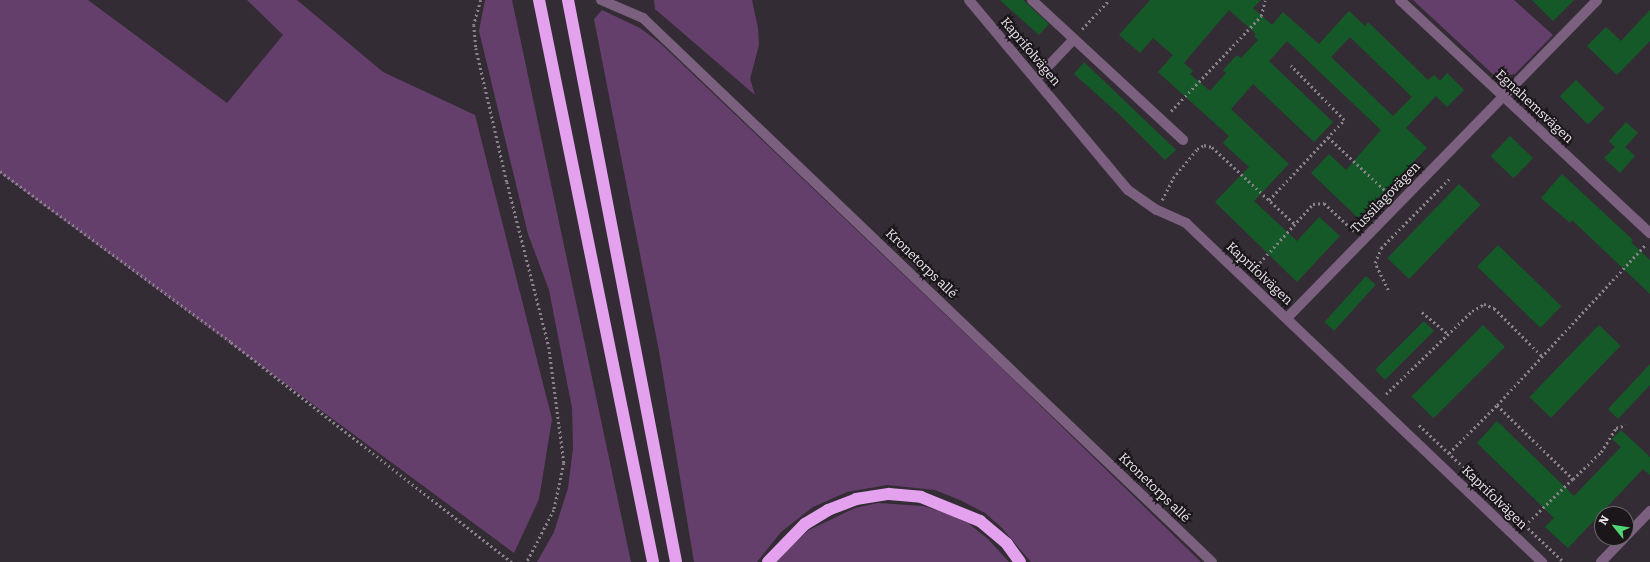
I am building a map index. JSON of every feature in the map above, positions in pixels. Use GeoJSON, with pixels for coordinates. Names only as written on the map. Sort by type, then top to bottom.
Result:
{"type":"FeatureCollection","features":[{"type":"Feature","properties":{"kind":"highway"},"geometry":{"type":"LineString","coordinates":[[534,0],[544,30]]}},
{"type":"Feature","properties":{"kind":"highway"},"geometry":{"type":"LineString","coordinates":[[539,0],[653,562]]}},
{"type":"Feature","properties":{"kind":"highway"},"geometry":{"type":"LineString","coordinates":[[568,0],[676,562]]}},
{"type":"Feature","properties":{"kind":"highway"},"geometry":{"type":"LineString","coordinates":[[768,562],[805,524],[828,510],[856,499],[889,494],[921,497],[980,521],[1007,544],[1020,562]]}},
{"type":"Feature","properties":{"kind":"street","name":"Kronetorps allé"},"geometry":{"type":"LineString","coordinates":[[601,0],[644,18],[1212,562]]}},
{"type":"Feature","properties":{"kind":"street","name":"Kaprifolvägen"},"geometry":{"type":"LineString","coordinates":[[969,0],[1128,190],[1157,210],[1186,223],[1542,562]]}},
{"type":"Feature","properties":{"kind":"street"},"geometry":{"type":"LineString","coordinates":[[1032,0],[1183,140]]}},
{"type":"Feature","properties":{"kind":"street","name":"Egnahemsvägen"},"geometry":{"type":"LineString","coordinates":[[1400,0],[1650,233]]}},
{"type":"Feature","properties":{"kind":"street","name":"Tussilagovägen"},"geometry":{"type":"LineString","coordinates":[[1287,318],[1597,0]]}},
{"type":"Feature","properties":{"kind":"street"},"geometry":{"type":"LineString","coordinates":[[1036,79],[1074,39]]}},
{"type":"Feature","properties":{"kind":"street"},"geometry":{"type":"LineString","coordinates":[[1634,528],[1650,511]]}},
{"type":"Feature","properties":{"kind":"street"},"geometry":{"type":"LineString","coordinates":[[1600,562],[1616,546]]}},
{"type":"Feature","properties":{"kind":"path"},"geometry":{"type":"LineString","coordinates":[[481,0],[474,25],[476,48],[507,182],[549,347],[564,463],[554,510],[527,562]]}},
{"type":"Feature","properties":{"kind":"path"},"geometry":{"type":"LineString","coordinates":[[1074,39],[1109,0]]}},
{"type":"Feature","properties":{"kind":"path"},"geometry":{"type":"LineString","coordinates":[[1162,120],[1261,16],[1265,0]]}},
{"type":"Feature","properties":{"kind":"path"},"geometry":{"type":"LineString","coordinates":[[1269,200],[1344,120],[1291,66]]}},
{"type":"Feature","properties":{"kind":"path"},"geometry":{"type":"LineString","coordinates":[[1328,137],[1399,203]]}},
{"type":"Feature","properties":{"kind":"path"},"geometry":{"type":"LineString","coordinates":[[1157,210],[1173,178],[1197,149],[1204,146],[1212,147],[1295,224]]}},
{"type":"Feature","properties":{"kind":"path"},"geometry":{"type":"LineString","coordinates":[[0,171],[231,342],[512,562]]}},
{"type":"Feature","properties":{"kind":"path"},"geometry":{"type":"LineString","coordinates":[[1388,290],[1375,263],[1381,248],[1449,179]]}},
{"type":"Feature","properties":{"kind":"path"},"geometry":{"type":"LineString","coordinates":[[1253,270],[1313,204],[1324,203],[1363,240]]}},
{"type":"Feature","properties":{"kind":"path"},"geometry":{"type":"LineString","coordinates":[[1438,463],[1497,405],[1650,239]]}},
{"type":"Feature","properties":{"kind":"path"},"geometry":{"type":"LineString","coordinates":[[1386,394],[1472,311],[1484,304],[1494,308],[1542,356]]}},
{"type":"Feature","properties":{"kind":"path"},"geometry":{"type":"LineString","coordinates":[[1422,312],[1448,334]]}},
{"type":"Feature","properties":{"kind":"path"},"geometry":{"type":"LineString","coordinates":[[1497,405],[1573,479]]}},
{"type":"Feature","properties":{"kind":"path"},"geometry":{"type":"LineString","coordinates":[[1526,526],[1602,452],[1616,428],[1626,425]]}},
{"type":"Feature","properties":{"kind":"shaded area"},"geometry":{"type":"Polygon","coordinates":[[[0,0],[88,0],[227,103],[283,35],[247,0],[297,0],[383,72],[475,115],[552,419],[539,499],[514,553],[0,173],[0,0]]]}},
{"type":"Feature","properties":{"kind":"shaded area"},"geometry":{"type":"Polygon","coordinates":[[[485,0],[512,0],[631,562],[537,562],[554,532],[568,488],[573,448],[572,408],[549,290],[528,234],[479,31],[485,0]]]}},
{"type":"Feature","properties":{"kind":"shaded area"},"geometry":{"type":"Polygon","coordinates":[[[654,0],[752,0],[758,28],[759,45],[750,79],[755,95],[655,9],[654,0]]]}},
{"type":"Feature","properties":{"kind":"shaded area"},"geometry":{"type":"Polygon","coordinates":[[[1413,0],[1514,0],[1553,35],[1515,74],[1496,77],[1413,0]]]}},
{"type":"Feature","properties":{"kind":"shaded area"},"geometry":{"type":"Polygon","coordinates":[[[602,10],[640,28],[660,43],[1013,379],[1201,562],[1031,562],[1001,527],[985,513],[960,500],[935,490],[887,485],[847,492],[813,507],[781,532],[757,562],[694,562],[659,351],[594,19],[602,10]]]}},
{"type":"Feature","properties":{"kind":"shaded area"},"geometry":{"type":"Polygon","coordinates":[[[878,503],[923,506],[944,512],[968,523],[988,539],[1009,562],[777,562],[791,546],[809,530],[855,508],[878,503]]]}},
{"type":"Feature","properties":{"kind":"building"},"geometry":{"type":"Polygon","coordinates":[[[1000,0],[1023,0],[1049,24],[1039,35],[1000,0]]]}},
{"type":"Feature","properties":{"kind":"building"},"geometry":{"type":"Polygon","coordinates":[[[1150,0],[1261,0],[1253,8],[1272,25],[1283,12],[1319,44],[1349,11],[1365,26],[1368,22],[1428,80],[1434,75],[1440,81],[1447,73],[1464,90],[1447,107],[1436,96],[1406,128],[1427,148],[1358,218],[1311,173],[1329,154],[1346,170],[1381,130],[1287,41],[1269,61],[1333,122],[1314,142],[1253,84],[1231,109],[1289,164],[1254,201],[1297,241],[1319,217],[1340,236],[1297,282],[1215,202],[1249,167],[1223,143],[1229,136],[1158,72],[1173,55],[1153,38],[1140,53],[1119,35],[1150,0]],[[1229,10],[1184,63],[1193,71],[1190,74],[1210,91],[1226,73],[1223,70],[1237,55],[1241,58],[1258,40],[1254,36],[1256,34],[1229,10]],[[1350,37],[1331,57],[1393,116],[1412,97],[1350,37]]]}},
{"type":"Feature","properties":{"kind":"building"},"geometry":{"type":"Polygon","coordinates":[[[1532,0],[1574,0],[1553,21],[1532,0]]]}},
{"type":"Feature","properties":{"kind":"building"},"geometry":{"type":"Polygon","coordinates":[[[1650,10],[1650,41],[1617,75],[1587,46],[1606,27],[1621,41],[1650,10]]]}},
{"type":"Feature","properties":{"kind":"building"},"geometry":{"type":"Polygon","coordinates":[[[1084,62],[1176,150],[1165,160],[1120,115],[1074,74],[1084,62]]]}},
{"type":"Feature","properties":{"kind":"building"},"geometry":{"type":"Polygon","coordinates":[[[1576,80],[1604,108],[1588,125],[1560,96],[1576,80]]]}},
{"type":"Feature","properties":{"kind":"building"},"geometry":{"type":"Polygon","coordinates":[[[1626,122],[1638,133],[1625,147],[1635,156],[1620,173],[1604,158],[1615,147],[1609,141],[1626,122]]]}},
{"type":"Feature","properties":{"kind":"building"},"geometry":{"type":"Polygon","coordinates":[[[1510,136],[1533,158],[1514,178],[1491,156],[1510,136]]]}},
{"type":"Feature","properties":{"kind":"building"},"geometry":{"type":"Polygon","coordinates":[[[1562,174],[1633,240],[1631,242],[1650,260],[1650,294],[1572,220],[1570,223],[1541,198],[1562,174]]]}},
{"type":"Feature","properties":{"kind":"building"},"geometry":{"type":"Polygon","coordinates":[[[1459,184],[1481,205],[1409,279],[1387,258],[1459,184]]]}},
{"type":"Feature","properties":{"kind":"building"},"geometry":{"type":"Polygon","coordinates":[[[1498,245],[1561,306],[1540,328],[1477,267],[1498,245]]]}},
{"type":"Feature","properties":{"kind":"building"},"geometry":{"type":"Polygon","coordinates":[[[1366,276],[1376,285],[1334,331],[1325,322],[1366,276]]]}},
{"type":"Feature","properties":{"kind":"building"},"geometry":{"type":"Polygon","coordinates":[[[1424,321],[1434,331],[1385,380],[1375,370],[1424,321]]]}},
{"type":"Feature","properties":{"kind":"building"},"geometry":{"type":"Polygon","coordinates":[[[1483,325],[1505,347],[1434,418],[1412,396],[1483,325]]]}},
{"type":"Feature","properties":{"kind":"building"},"geometry":{"type":"Polygon","coordinates":[[[1599,325],[1621,346],[1551,418],[1530,397],[1599,325]]]}},
{"type":"Feature","properties":{"kind":"building"},"geometry":{"type":"Polygon","coordinates":[[[1650,364],[1650,385],[1618,419],[1608,409],[1650,364]]]}},
{"type":"Feature","properties":{"kind":"building"},"geometry":{"type":"Polygon","coordinates":[[[1497,421],[1574,496],[1621,447],[1612,439],[1621,430],[1650,457],[1650,475],[1643,469],[1608,506],[1594,506],[1594,521],[1568,548],[1545,527],[1554,518],[1477,443],[1497,421]]]}}]}
